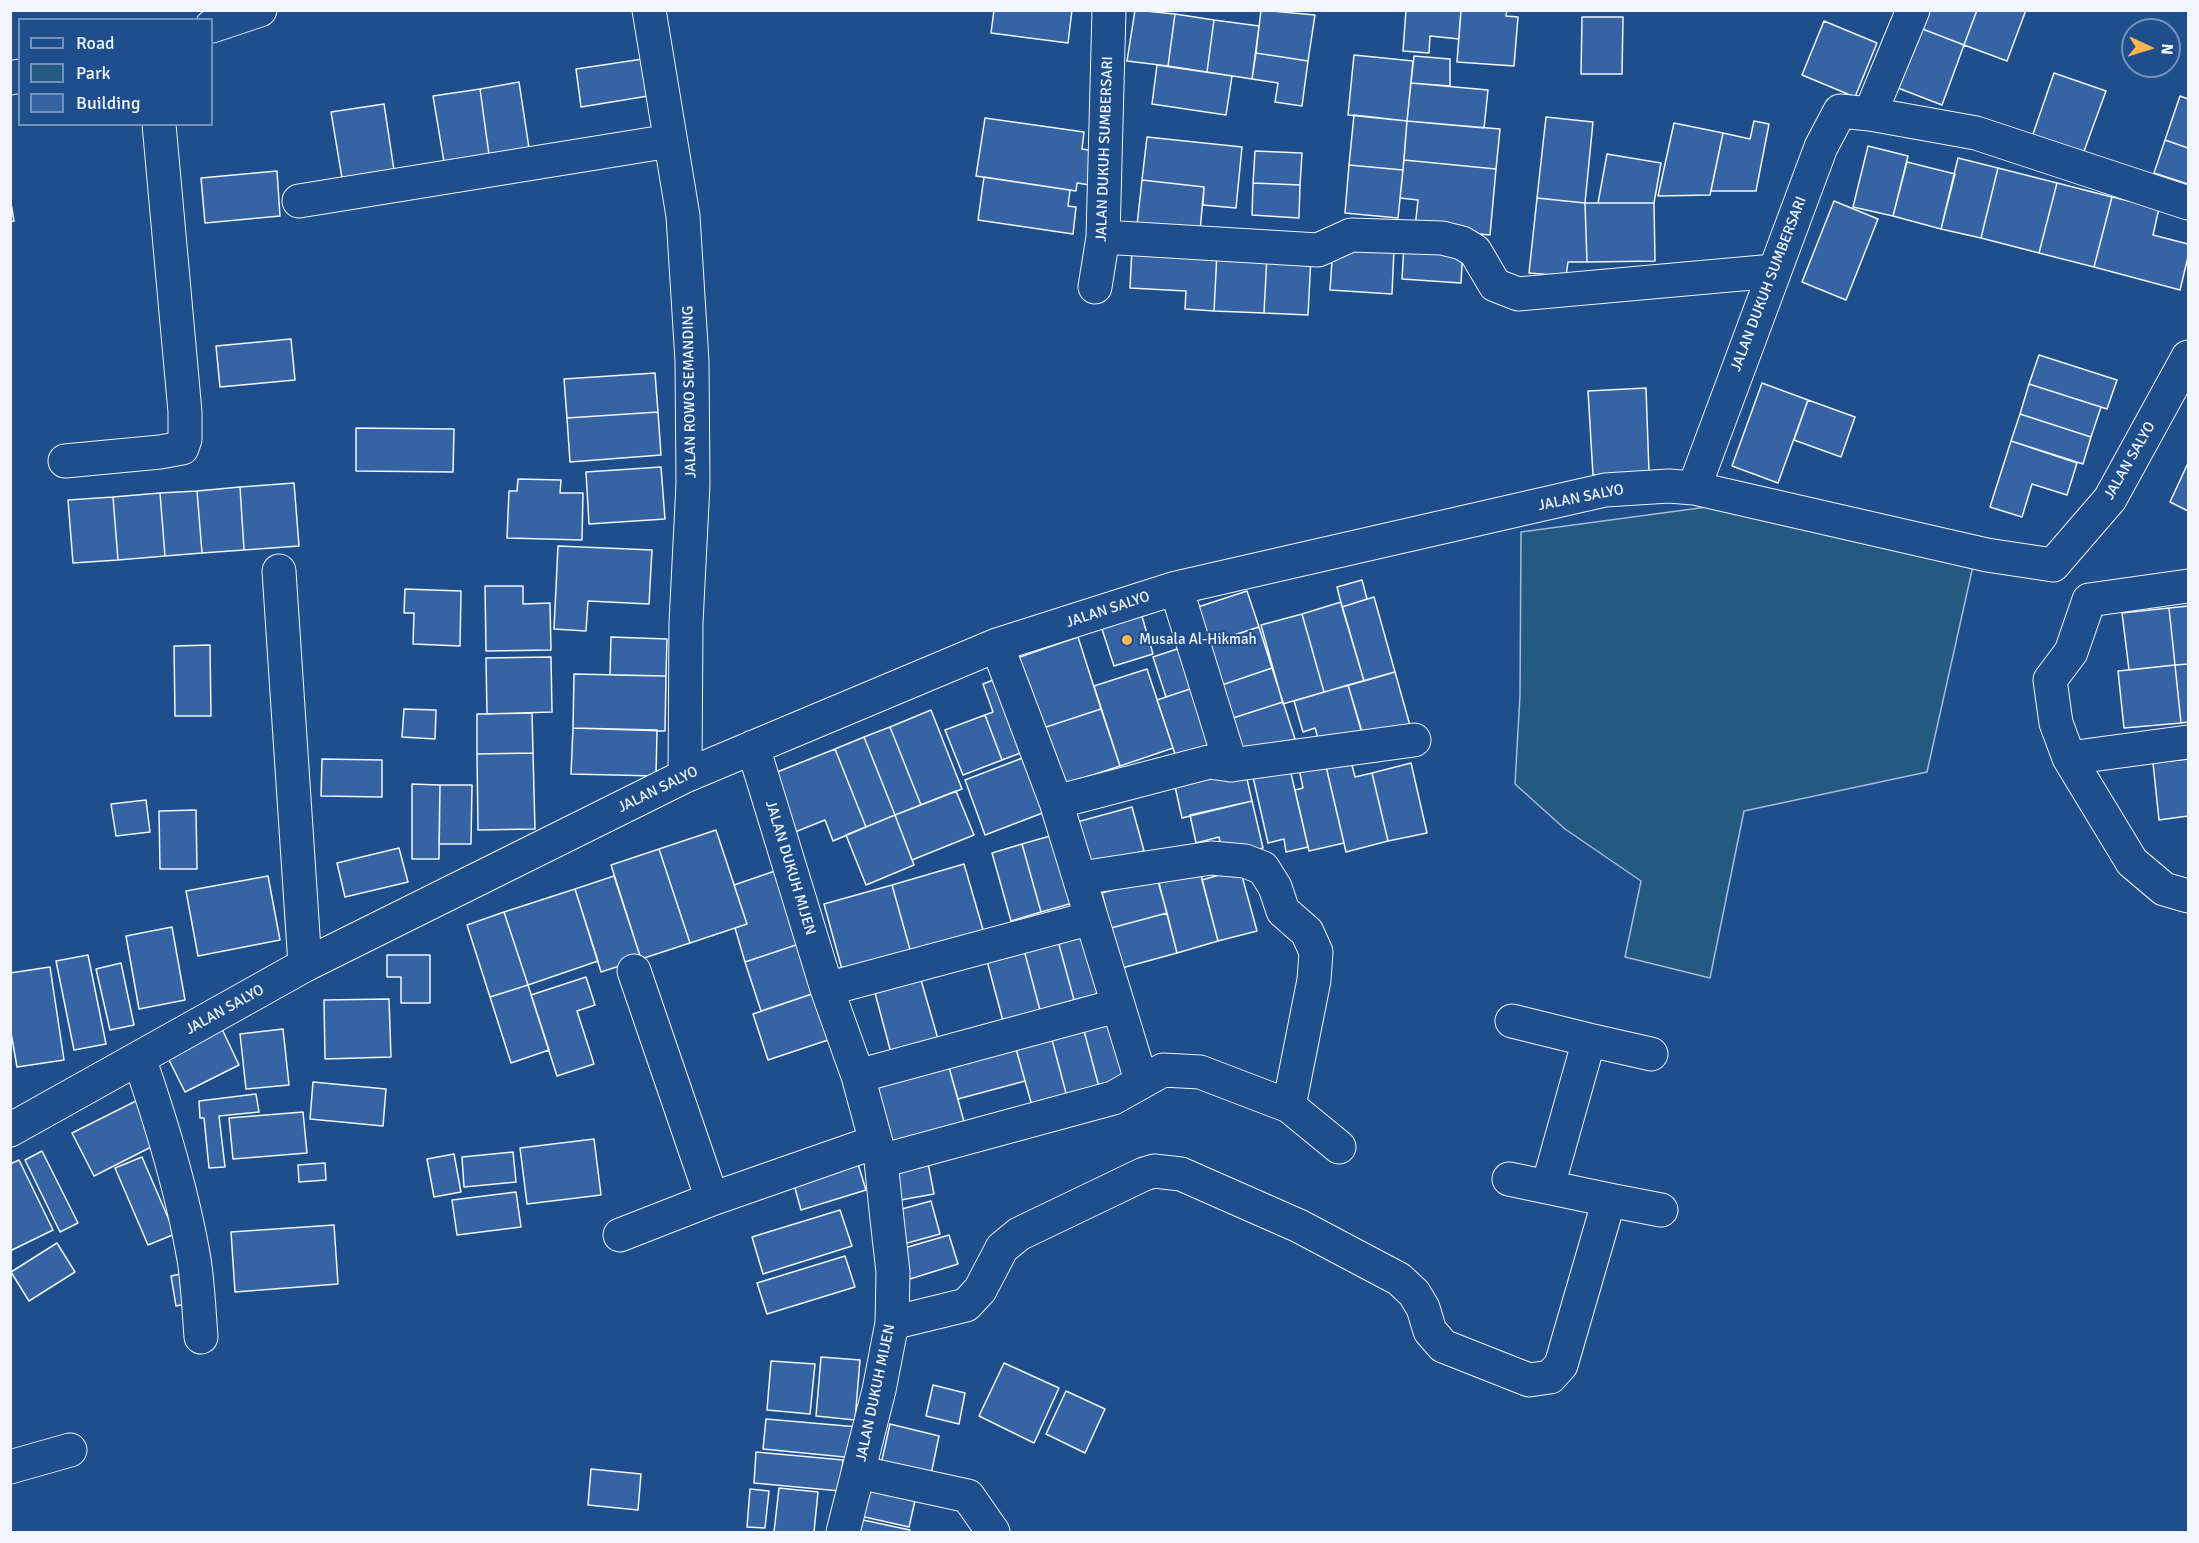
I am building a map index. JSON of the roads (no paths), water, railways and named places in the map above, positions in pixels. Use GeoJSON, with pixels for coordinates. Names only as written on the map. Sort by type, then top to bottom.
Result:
{"type":"FeatureCollection","features":[{"type":"Feature","properties":{"kind":"street"},"geometry":{"type":"LineString","coordinates":[[213,26],[260,10]]}},
{"type":"Feature","properties":{"kind":"street","name":"JALAN ROWO SEMANDING"},"geometry":{"type":"LineString","coordinates":[[649,10],[683,216],[692,361],[693,484],[686,623],[685,776]]}},
{"type":"Feature","properties":{"kind":"street","name":"JALAN DUKUH SUMBERSARI"},"geometry":{"type":"LineString","coordinates":[[1095,287],[1103,237],[1109,10]]}},
{"type":"Feature","properties":{"kind":"street"},"geometry":{"type":"LineString","coordinates":[[1870,114],[1913,10]]}},
{"type":"Feature","properties":{"kind":"street","name":"JALAN DUKUH SUMBERSARI"},"geometry":{"type":"LineString","coordinates":[[1694,488],[1821,147],[1840,111],[1977,133],[2188,203]]}},
{"type":"Feature","properties":{"kind":"street"},"geometry":{"type":"LineString","coordinates":[[65,461],[182,448],[185,439],[185,412],[159,126]]}},
{"type":"Feature","properties":{"kind":"street"},"geometry":{"type":"LineString","coordinates":[[299,201],[670,141]]}},
{"type":"Feature","properties":{"kind":"street"},"geometry":{"type":"LineString","coordinates":[[1103,237],[1273,245],[1318,250],[1351,235],[1442,238],[1462,243],[1474,251],[1495,285],[1518,294],[1774,271]]}},
{"type":"Feature","properties":{"kind":"street","name":"JALAN SALYO"},"geometry":{"type":"LineString","coordinates":[[10,1130],[305,966],[685,776],[997,645],[1176,588],[1605,490],[1669,486],[1694,488],[1986,555],[2054,565],[2110,499],[2188,357]]}},
{"type":"Feature","properties":{"kind":"street"},"geometry":{"type":"LineString","coordinates":[[2054,565],[2079,587],[2089,600]]}},
{"type":"Feature","properties":{"kind":"street"},"geometry":{"type":"LineString","coordinates":[[279,571],[305,966]]}},
{"type":"Feature","properties":{"kind":"street"},"geometry":{"type":"LineString","coordinates":[[2089,600],[2188,586]]}},
{"type":"Feature","properties":{"kind":"street"},"geometry":{"type":"LineString","coordinates":[[1176,588],[1231,765]]}},
{"type":"Feature","properties":{"kind":"street"},"geometry":{"type":"LineString","coordinates":[[2089,600],[2071,652],[2050,680],[2056,723],[2069,758],[2132,862],[2164,889],[2188,896]]}},
{"type":"Feature","properties":{"kind":"street"},"geometry":{"type":"LineString","coordinates":[[997,645],[1056,802],[1081,878],[1116,1006],[1141,1080]]}},
{"type":"Feature","properties":{"kind":"street"},"geometry":{"type":"LineString","coordinates":[[1056,802],[1209,762],[1231,765],[1414,740]]}},
{"type":"Feature","properties":{"kind":"street"},"geometry":{"type":"LineString","coordinates":[[2069,758],[2188,742]]}},
{"type":"Feature","properties":{"kind":"street","name":"JALAN DUKUH MIJEN"},"geometry":{"type":"LineString","coordinates":[[753,747],[827,989],[858,1076],[878,1152],[893,1272],[892,1323],[879,1390],[843,1533]]}},
{"type":"Feature","properties":{"kind":"street"},"geometry":{"type":"LineString","coordinates":[[1081,878],[1211,858],[1245,861],[1263,867],[1275,887],[1283,911],[1307,932],[1316,952],[1314,980],[1289,1106]]}},
{"type":"Feature","properties":{"kind":"street"},"geometry":{"type":"LineString","coordinates":[[827,989],[1091,918]]}},
{"type":"Feature","properties":{"kind":"street"},"geometry":{"type":"LineString","coordinates":[[634,971],[712,1199]]}},
{"type":"Feature","properties":{"kind":"street"},"geometry":{"type":"LineString","coordinates":[[858,1076],[1116,1006]]}},
{"type":"Feature","properties":{"kind":"street"},"geometry":{"type":"LineString","coordinates":[[1512,1021],[1651,1054]]}},
{"type":"Feature","properties":{"kind":"street"},"geometry":{"type":"LineString","coordinates":[[1548,1186],[1588,1040]]}},
{"type":"Feature","properties":{"kind":"street"},"geometry":{"type":"LineString","coordinates":[[139,1058],[167,1139],[182,1196],[194,1261],[201,1337]]}},
{"type":"Feature","properties":{"kind":"street"},"geometry":{"type":"LineString","coordinates":[[620,1235],[712,1199],[878,1152],[1113,1098],[1141,1080],[1163,1070],[1200,1072],[1289,1106],[1339,1147]]}},
{"type":"Feature","properties":{"kind":"street"},"geometry":{"type":"LineString","coordinates":[[892,1323],[966,1305],[980,1290],[1002,1248],[1019,1234],[1144,1174],[1168,1172],[1181,1174],[1299,1226],[1399,1279],[1414,1293],[1423,1308],[1430,1331],[1443,1346],[1529,1380],[1550,1377],[1561,1365],[1609,1200]]}},
{"type":"Feature","properties":{"kind":"street"},"geometry":{"type":"LineString","coordinates":[[1509,1179],[1662,1210]]}},
{"type":"Feature","properties":{"kind":"street"},"geometry":{"type":"LineString","coordinates":[[10,1467],[70,1450]]}},
{"type":"Feature","properties":{"kind":"street"},"geometry":{"type":"LineString","coordinates":[[858,1472],[968,1496],[993,1533]]}},
{"type":"Feature","properties":{"kind":"place","name":"Musala Al-Hikmah"},"geometry":{"type":"Point","coordinates":[1127,640]}}]}
